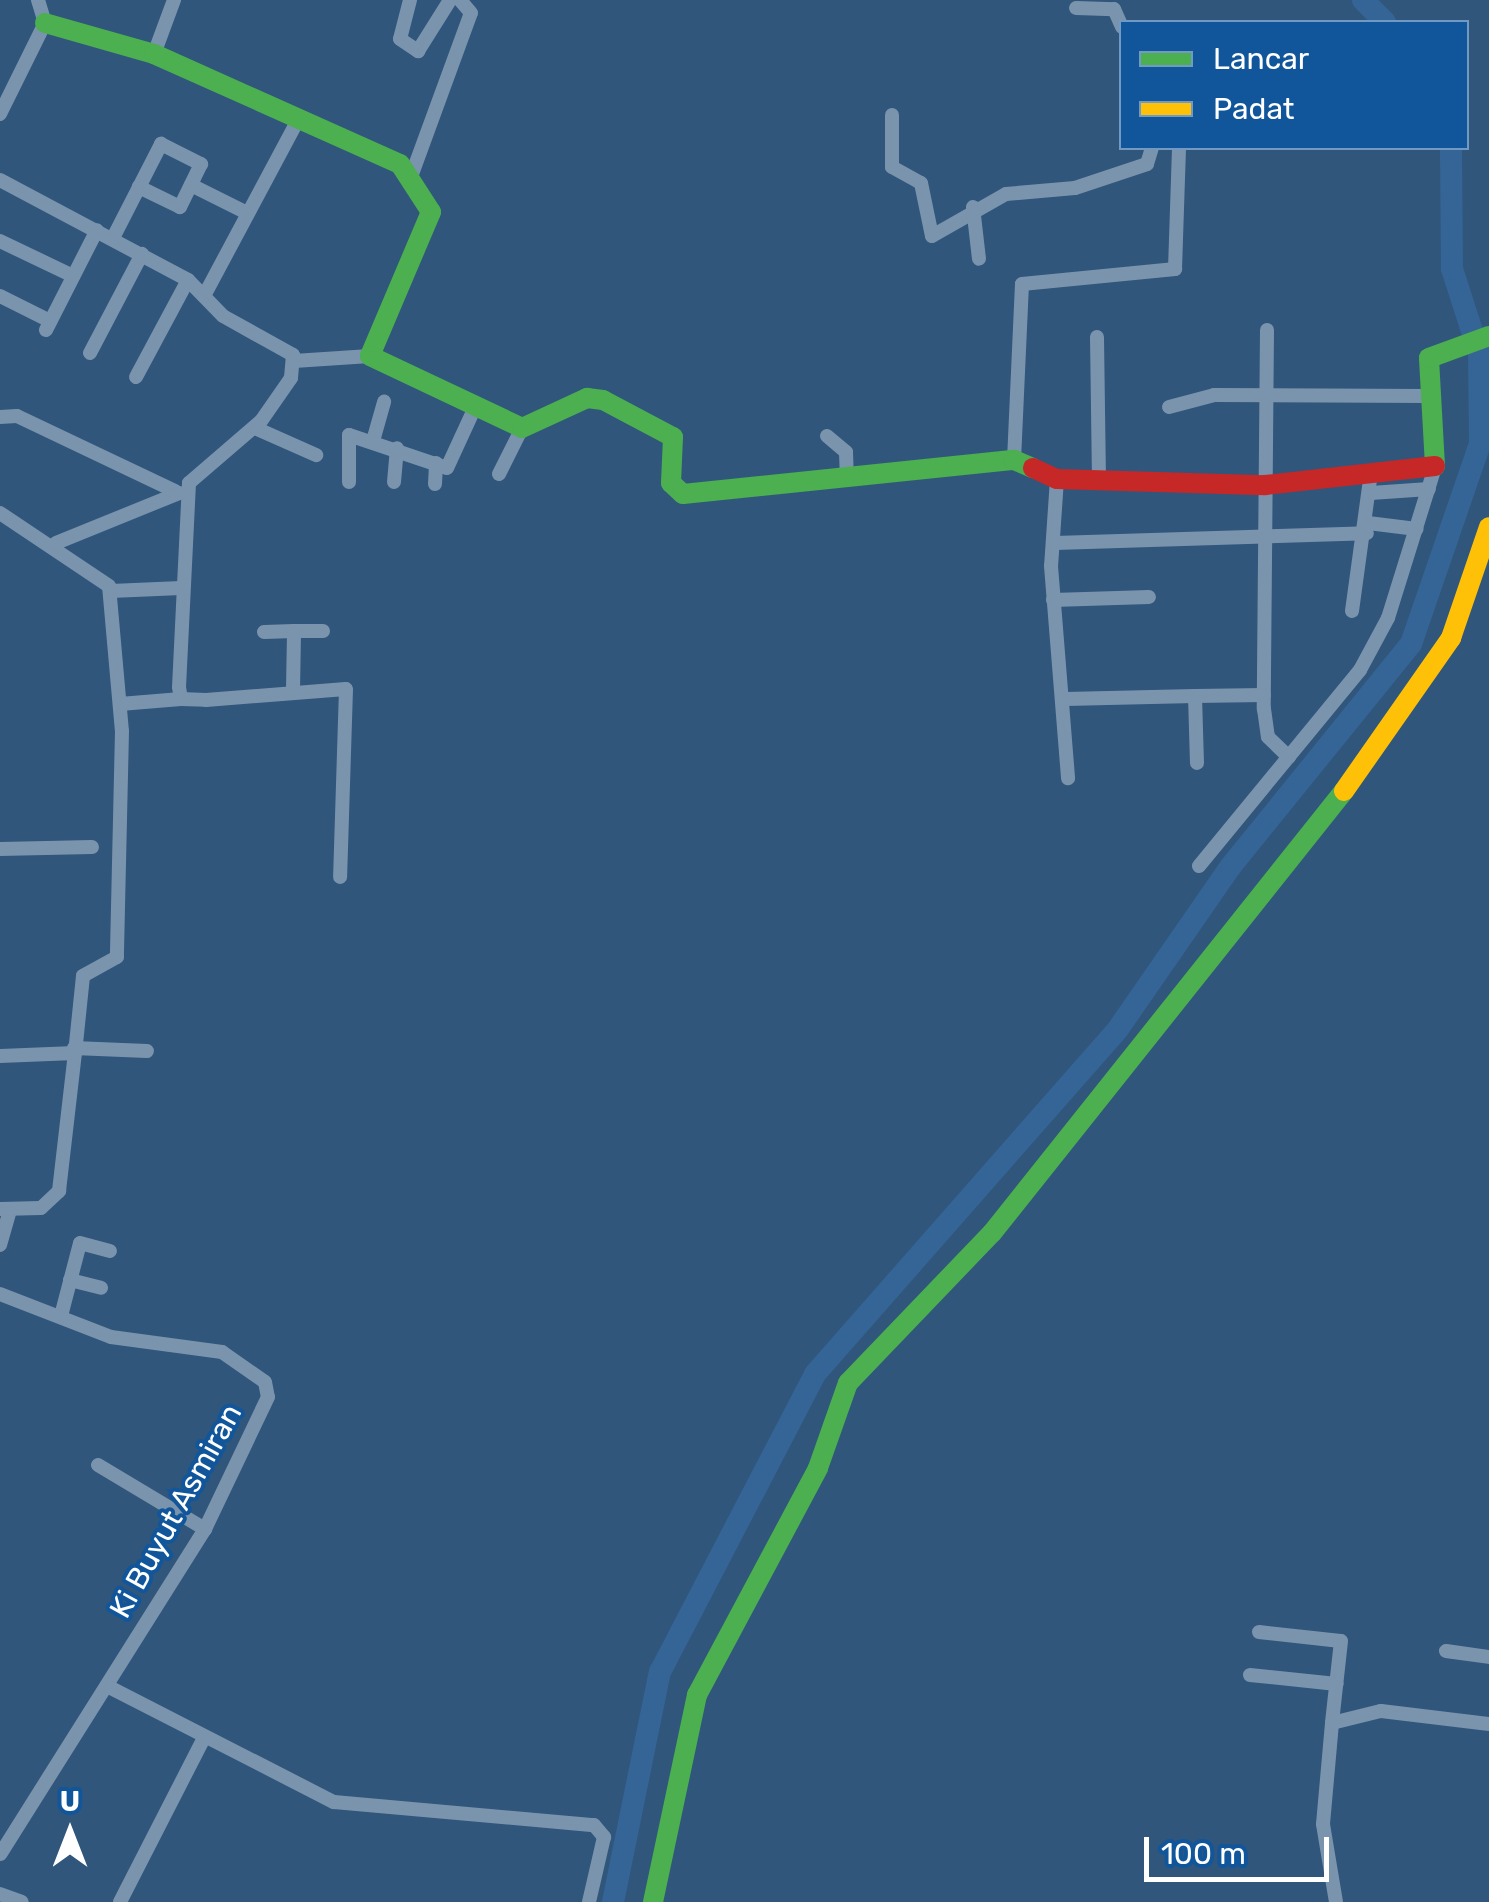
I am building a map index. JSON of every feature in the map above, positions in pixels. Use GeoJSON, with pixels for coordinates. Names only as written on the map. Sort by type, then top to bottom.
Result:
{"type":"FeatureCollection","features":[{"type":"Feature","properties":{"kind":"street"},"geometry":{"type":"LineString","coordinates":[[0,114],[46,23],[38,0]]}},
{"type":"Feature","properties":{"kind":"street"},"geometry":{"type":"LineString","coordinates":[[154,54],[174,0]]}},
{"type":"Feature","properties":{"kind":"street"},"geometry":{"type":"LineString","coordinates":[[410,0],[400,39],[418,51],[450,0]]}},
{"type":"Feature","properties":{"kind":"street"},"geometry":{"type":"LineString","coordinates":[[412,174],[471,13],[460,0]]}},
{"type":"Feature","properties":{"kind":"street"},"geometry":{"type":"LineString","coordinates":[[1076,8],[1114,9],[1119,20]]}},
{"type":"Feature","properties":{"kind":"street"},"geometry":{"type":"LineString","coordinates":[[46,23],[154,54],[299,118],[412,174],[431,212],[370,356]]}},
{"type":"Feature","properties":{"kind":"street"},"geometry":{"type":"LineString","coordinates":[[892,115],[892,167],[921,183],[927,234],[941,234],[973,206],[1096,182],[1147,164],[1151,150]]}},
{"type":"Feature","properties":{"kind":"street"},"geometry":{"type":"LineString","coordinates":[[204,296],[299,118]]}},
{"type":"Feature","properties":{"kind":"street"},"geometry":{"type":"LineString","coordinates":[[113,238],[139,187],[161,144],[202,164],[180,207],[139,187]]}},
{"type":"Feature","properties":{"kind":"street"},"geometry":{"type":"LineString","coordinates":[[1014,460],[1022,284],[1174,269],[1178,150]]}},
{"type":"Feature","properties":{"kind":"street"},"geometry":{"type":"LineString","coordinates":[[0,180],[188,280],[294,361],[370,356],[522,428]]}},
{"type":"Feature","properties":{"kind":"street"},"geometry":{"type":"LineString","coordinates":[[191,185],[244,212]]}},
{"type":"Feature","properties":{"kind":"street"},"geometry":{"type":"LineString","coordinates":[[973,206],[980,259]]}},
{"type":"Feature","properties":{"kind":"street"},"geometry":{"type":"LineString","coordinates":[[0,296],[48,326],[97,230]]}},
{"type":"Feature","properties":{"kind":"street"},"geometry":{"type":"LineString","coordinates":[[0,241],[73,276]]}},
{"type":"Feature","properties":{"kind":"street"},"geometry":{"type":"LineString","coordinates":[[90,353],[142,254]]}},
{"type":"Feature","properties":{"kind":"street"},"geometry":{"type":"LineString","coordinates":[[136,376],[188,280]]}},
{"type":"Feature","properties":{"kind":"street"},"geometry":{"type":"LineString","coordinates":[[1266,330],[1264,695],[1268,737],[1289,757]]}},
{"type":"Feature","properties":{"kind":"street"},"geometry":{"type":"LineString","coordinates":[[1198,866],[1369,654],[1430,489],[1434,467],[1426,396],[1429,358],[1444,348],[1489,336]]}},
{"type":"Feature","properties":{"kind":"street"},"geometry":{"type":"LineString","coordinates":[[1097,337],[1099,481]]}},
{"type":"Feature","properties":{"kind":"street"},"geometry":{"type":"LineString","coordinates":[[56,542],[182,493],[191,480],[255,428],[294,361]]}},
{"type":"Feature","properties":{"kind":"street"},"geometry":{"type":"LineString","coordinates":[[1168,407],[1214,395],[1266,400],[1426,396]]}},
{"type":"Feature","properties":{"kind":"street"},"geometry":{"type":"LineString","coordinates":[[499,474],[522,428],[593,397],[669,433],[676,492],[847,479],[1014,460],[1057,479],[1265,485],[1371,482],[1430,489]]}},
{"type":"Feature","properties":{"kind":"street"},"geometry":{"type":"LineString","coordinates":[[373,441],[384,402]]}},
{"type":"Feature","properties":{"kind":"street"},"geometry":{"type":"LineString","coordinates":[[349,482],[349,434],[447,468],[476,405]]}},
{"type":"Feature","properties":{"kind":"street"},"geometry":{"type":"LineString","coordinates":[[0,417],[18,416],[182,493]]}},
{"type":"Feature","properties":{"kind":"street"},"geometry":{"type":"LineString","coordinates":[[255,428],[316,455]]}},
{"type":"Feature","properties":{"kind":"street"},"geometry":{"type":"LineString","coordinates":[[828,436],[846,452],[847,479]]}},
{"type":"Feature","properties":{"kind":"street"},"geometry":{"type":"LineString","coordinates":[[394,482],[397,448]]}},
{"type":"Feature","properties":{"kind":"street"},"geometry":{"type":"LineString","coordinates":[[435,484],[436,464]]}},
{"type":"Feature","properties":{"kind":"street"},"geometry":{"type":"LineString","coordinates":[[1371,482],[1434,467]]}},
{"type":"Feature","properties":{"kind":"street"},"geometry":{"type":"LineString","coordinates":[[1057,479],[1052,600],[1065,699],[1068,778]]}},
{"type":"Feature","properties":{"kind":"street"},"geometry":{"type":"LineString","coordinates":[[1352,611],[1368,528],[1371,482]]}},
{"type":"Feature","properties":{"kind":"street"},"geometry":{"type":"LineString","coordinates":[[181,700],[182,493]]}},
{"type":"Feature","properties":{"kind":"street"},"geometry":{"type":"LineString","coordinates":[[0,513],[56,542],[110,591],[181,588]]}},
{"type":"Feature","properties":{"kind":"street"},"geometry":{"type":"LineString","coordinates":[[653,1902],[701,1684],[818,1468],[848,1383],[992,1233],[1405,715],[1450,638],[1489,527]]}},
{"type":"Feature","properties":{"kind":"street"},"geometry":{"type":"LineString","coordinates":[[1055,543],[1417,529]]}},
{"type":"Feature","properties":{"kind":"street"},"geometry":{"type":"LineString","coordinates":[[0,1244],[5,1210],[41,1208],[59,1190],[84,976],[117,957],[120,704],[108,650],[110,591]]}},
{"type":"Feature","properties":{"kind":"street"},"geometry":{"type":"LineString","coordinates":[[1052,600],[1150,598]]}},
{"type":"Feature","properties":{"kind":"street"},"geometry":{"type":"LineString","coordinates":[[264,632],[323,631]]}},
{"type":"Feature","properties":{"kind":"street"},"geometry":{"type":"LineString","coordinates":[[293,690],[294,632]]}},
{"type":"Feature","properties":{"kind":"street"},"geometry":{"type":"LineString","coordinates":[[120,704],[293,690],[348,691],[340,877]]}},
{"type":"Feature","properties":{"kind":"street"},"geometry":{"type":"LineString","coordinates":[[1065,699],[1264,695]]}},
{"type":"Feature","properties":{"kind":"street"},"geometry":{"type":"LineString","coordinates":[[1195,696],[1197,763]]}},
{"type":"Feature","properties":{"kind":"street"},"geometry":{"type":"LineString","coordinates":[[0,850],[92,847]]}},
{"type":"Feature","properties":{"kind":"street"},"geometry":{"type":"LineString","coordinates":[[0,1056],[147,1051]]}},
{"type":"Feature","properties":{"kind":"street"},"geometry":{"type":"LineString","coordinates":[[62,1316],[80,1244],[110,1250]]}},
{"type":"Feature","properties":{"kind":"street"},"geometry":{"type":"LineString","coordinates":[[70,1280],[101,1288]]}},
{"type":"Feature","properties":{"kind":"street","name":"Ki Buyut Asmiran"},"geometry":{"type":"LineString","coordinates":[[0,1294],[110,1337],[222,1352],[264,1382],[262,1420],[204,1529],[0,1854]]}},
{"type":"Feature","properties":{"kind":"street"},"geometry":{"type":"LineString","coordinates":[[98,1465],[204,1529]]}},
{"type":"Feature","properties":{"kind":"street"},"geometry":{"type":"LineString","coordinates":[[1259,1632],[1342,1641],[1323,1824],[1336,1902]]}},
{"type":"Feature","properties":{"kind":"street"},"geometry":{"type":"LineString","coordinates":[[1446,1651],[1489,1657]]}},
{"type":"Feature","properties":{"kind":"street"},"geometry":{"type":"LineString","coordinates":[[1250,1675],[1337,1684]]}},
{"type":"Feature","properties":{"kind":"street"},"geometry":{"type":"LineString","coordinates":[[107,1686],[203,1740],[334,1802],[594,1825],[604,1837],[589,1902]]}},
{"type":"Feature","properties":{"kind":"street"},"geometry":{"type":"LineString","coordinates":[[1332,1723],[1381,1711],[1489,1724]]}},
{"type":"Feature","properties":{"kind":"street"},"geometry":{"type":"LineString","coordinates":[[120,1902],[203,1740]]}},
{"type":"Feature","properties":{"kind":"street"},"geometry":{"type":"LineString","coordinates":[[0,1894],[22,1902]]}},
{"type":"Feature","properties":{"kind":"waterway"},"geometry":{"type":"LineString","coordinates":[[1363,0],[1383,20]]}},
{"type":"Feature","properties":{"kind":"waterway"},"geometry":{"type":"LineString","coordinates":[[613,1902],[660,1672],[815,1374],[1118,1029],[1231,866],[1411,644],[1480,444],[1479,353],[1452,269],[1451,150]]}},
{"type":"Feature","properties":{"kind":"traffic: fast"},"geometry":{"type":"LineString","coordinates":[[45,23],[154,54],[400,164],[431,212],[370,356],[522,428],[587,398],[603,400],[673,437],[671,483],[683,494],[1014,460],[1033,468]]}},
{"type":"Feature","properties":{"kind":"traffic: fast"},"geometry":{"type":"LineString","coordinates":[[1435,466],[1429,358],[1489,336]]}},
{"type":"Feature","properties":{"kind":"traffic: fast"},"geometry":{"type":"LineString","coordinates":[[653,1902],[697,1695],[818,1468],[848,1383],[992,1233],[1344,791]]}},
{"type":"Feature","properties":{"kind":"traffic: slow"},"geometry":{"type":"LineString","coordinates":[[1344,791],[1451,638],[1489,527]]}},
{"type":"Feature","properties":{"kind":"traffic: jam"},"geometry":{"type":"LineString","coordinates":[[1033,468],[1057,479],[1265,485],[1435,466]]}}]}
